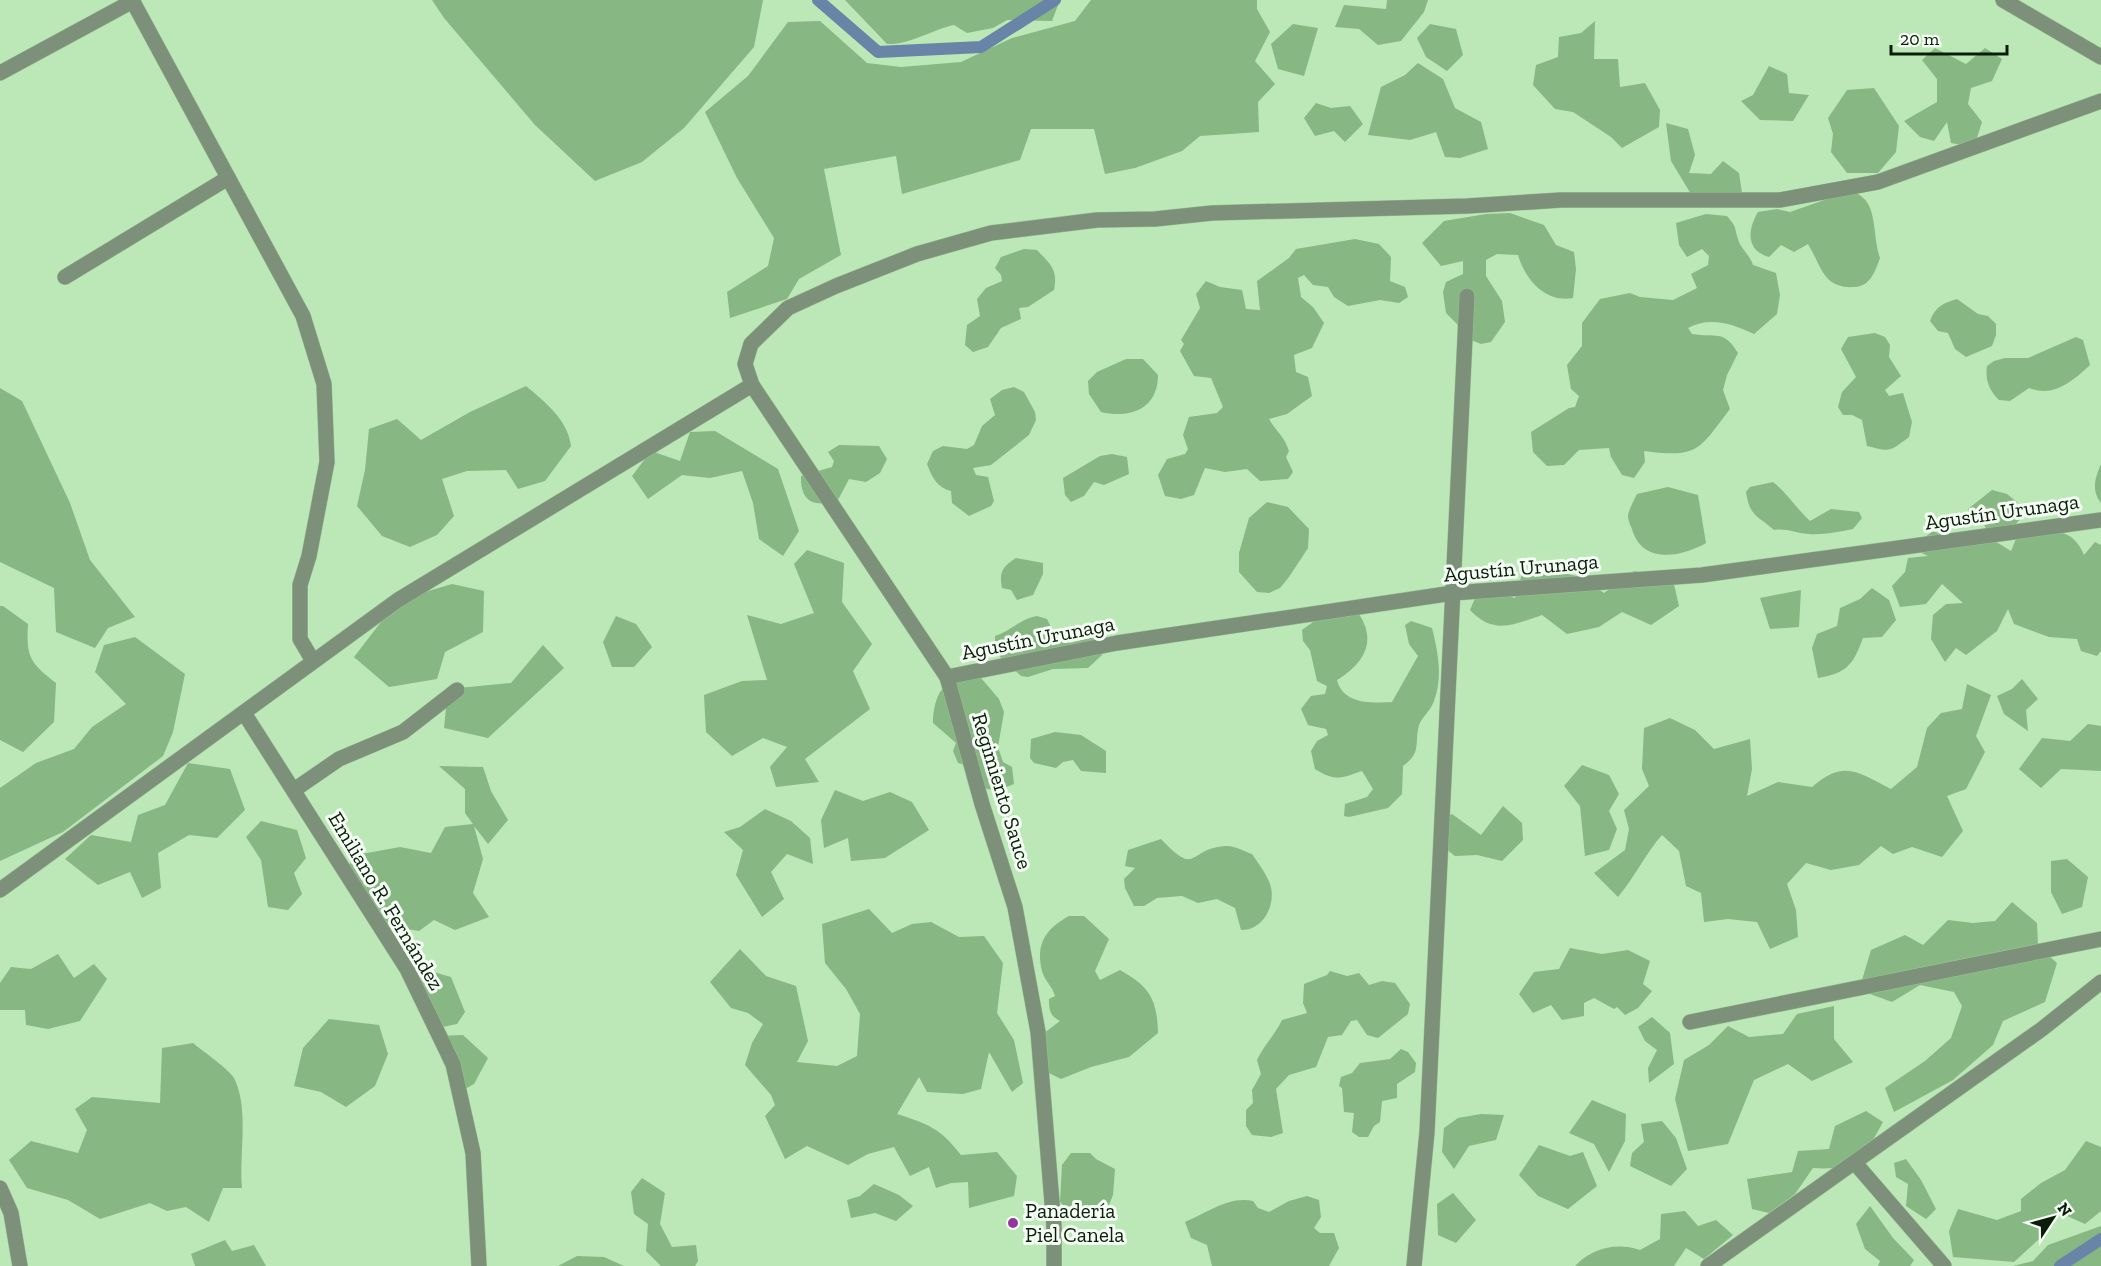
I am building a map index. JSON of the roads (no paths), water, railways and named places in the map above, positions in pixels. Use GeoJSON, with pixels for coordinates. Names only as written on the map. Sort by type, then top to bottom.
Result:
{"type":"FeatureCollection","features":[{"type":"Feature","properties":{"kind":"street"},"geometry":{"type":"LineString","coordinates":[[0,73],[132,0],[303,316],[324,384],[327,462],[309,556],[300,585],[300,639],[314,661]]}},
{"type":"Feature","properties":{"kind":"street"},"geometry":{"type":"LineString","coordinates":[[2003,0],[2101,57]]}},
{"type":"Feature","properties":{"kind":"street"},"geometry":{"type":"LineString","coordinates":[[0,890],[398,600],[752,385],[745,364],[751,344],[788,309],[836,286],[917,254],[991,233],[1097,220],[1155,219],[1212,213],[1467,206],[1561,200],[1780,200],[1878,182],[2101,101]]}},
{"type":"Feature","properties":{"kind":"street"},"geometry":{"type":"LineString","coordinates":[[65,277],[228,178]]}},
{"type":"Feature","properties":{"kind":"street"},"geometry":{"type":"LineString","coordinates":[[1414,1266],[1427,1132],[1467,296]]}},
{"type":"Feature","properties":{"kind":"street","name":"Regimiento Sauce"},"geometry":{"type":"LineString","coordinates":[[752,385],[947,677],[982,804],[1015,907],[1038,1032],[1054,1227],[1054,1266]]}},
{"type":"Feature","properties":{"kind":"street","name":"Agustín Urunaga"},"geometry":{"type":"LineString","coordinates":[[947,677],[1117,643],[1452,593],[1701,575],[2101,520]]}},
{"type":"Feature","properties":{"kind":"street"},"geometry":{"type":"LineString","coordinates":[[294,790],[339,759],[403,732],[457,690]]}},
{"type":"Feature","properties":{"kind":"street","name":"Emiliano R. Fernández"},"geometry":{"type":"LineString","coordinates":[[244,713],[407,969],[453,1064],[473,1153],[479,1266]]}},
{"type":"Feature","properties":{"kind":"street"},"geometry":{"type":"LineString","coordinates":[[1690,1022],[2101,939]]}},
{"type":"Feature","properties":{"kind":"street"},"geometry":{"type":"LineString","coordinates":[[1708,1266],[2042,1029],[2101,982]]}},
{"type":"Feature","properties":{"kind":"street"},"geometry":{"type":"LineString","coordinates":[[1855,1162],[1944,1266]]}},
{"type":"Feature","properties":{"kind":"street"},"geometry":{"type":"LineString","coordinates":[[0,1188],[11,1213],[20,1266]]}},
{"type":"Feature","properties":{"kind":"waterway"},"geometry":{"type":"LineString","coordinates":[[818,0],[878,52],[981,47],[1055,0]]}},
{"type":"Feature","properties":{"kind":"waterway"},"geometry":{"type":"LineString","coordinates":[[2060,1266],[2101,1239]]}},
{"type":"Feature","properties":{"kind":"place","name":"Panadería Piel Canela"},"geometry":{"type":"Point","coordinates":[1013,1223]}}]}
